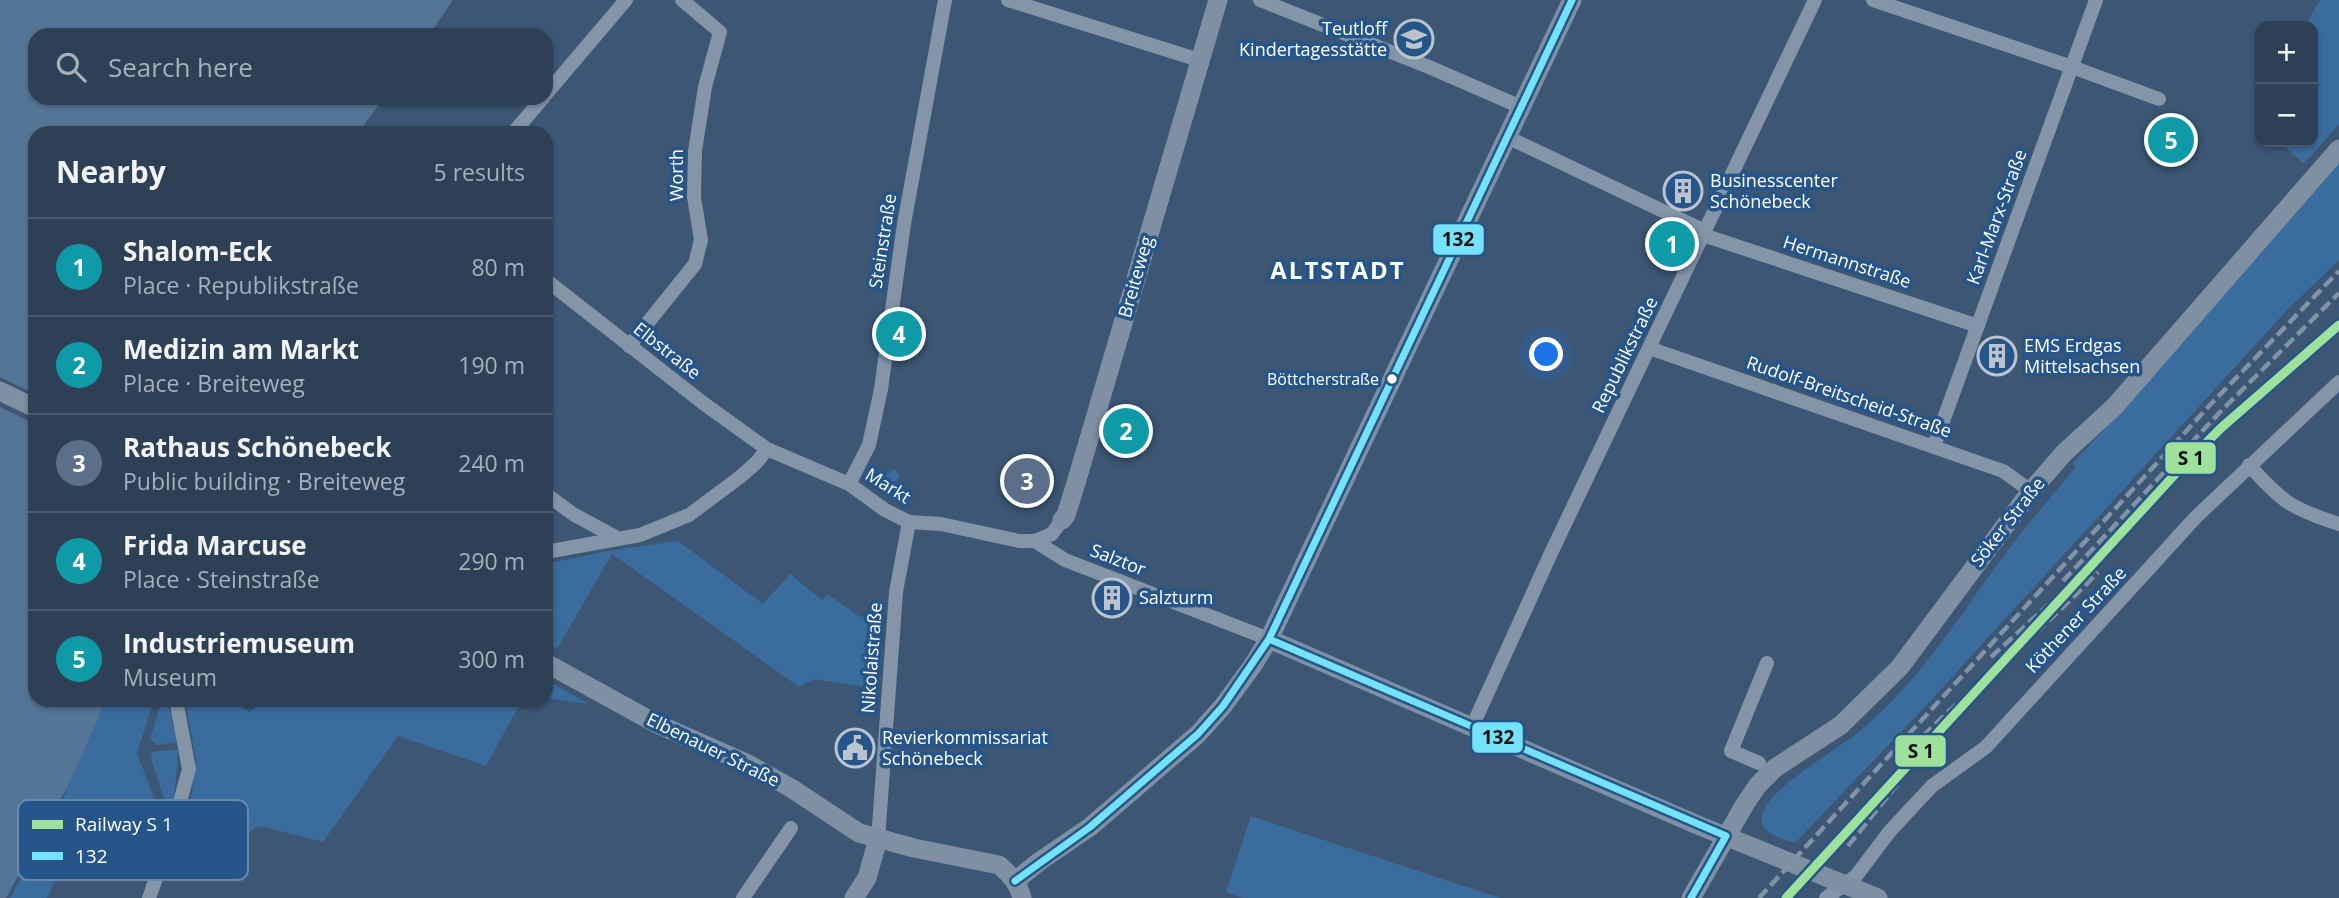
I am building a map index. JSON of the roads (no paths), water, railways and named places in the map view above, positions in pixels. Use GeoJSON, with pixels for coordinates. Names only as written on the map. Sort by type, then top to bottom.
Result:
{"type":"FeatureCollection","features":[{"type":"Feature","properties":{"kind":"street"},"geometry":{"type":"LineString","coordinates":[[553,87],[626,0]]}},
{"type":"Feature","properties":{"kind":"street","name":"Worth"},"geometry":{"type":"LineString","coordinates":[[629,346],[695,264],[701,240],[694,197],[695,151],[705,88],[720,32],[682,0]]}},
{"type":"Feature","properties":{"kind":"street","name":"Steinstraße"},"geometry":{"type":"LineString","coordinates":[[849,484],[869,445],[881,389],[904,224],[945,0]]}},
{"type":"Feature","properties":{"kind":"street"},"geometry":{"type":"LineString","coordinates":[[1007,0],[1199,60]]}},
{"type":"Feature","properties":{"kind":"street","name":"Breiteweg"},"geometry":{"type":"LineString","coordinates":[[1035,541],[1052,534],[1066,515],[1217,0]]}},
{"type":"Feature","properties":{"kind":"street"},"geometry":{"type":"LineString","coordinates":[[1260,0],[1429,67],[1521,107]]}},
{"type":"Feature","properties":{"kind":"street"},"geometry":{"type":"LineString","coordinates":[[1018,889],[1198,734],[1253,665],[1269,639],[1572,0]]}},
{"type":"Feature","properties":{"kind":"street","name":"Republikstraße"},"geometry":{"type":"LineString","coordinates":[[1472,727],[1551,553],[1815,0]]}},
{"type":"Feature","properties":{"kind":"street"},"geometry":{"type":"LineString","coordinates":[[1873,0],[2159,99]]}},
{"type":"Feature","properties":{"kind":"street","name":"Karl-Marx-Straße"},"geometry":{"type":"LineString","coordinates":[[1934,446],[2096,0]]}},
{"type":"Feature","properties":{"kind":"street"},"geometry":{"type":"LineString","coordinates":[[519,126],[537,105]]}},
{"type":"Feature","properties":{"kind":"street","name":"Hermannstraße"},"geometry":{"type":"LineString","coordinates":[[1507,137],[1704,233],[1978,326]]}},
{"type":"Feature","properties":{"kind":"street","name":"Söker Straße"},"geometry":{"type":"LineString","coordinates":[[1691,898],[1749,796],[1766,776],[1841,724],[1900,667],[2031,491],[2064,453],[2115,406],[2339,149]]}},
{"type":"Feature","properties":{"kind":"street","name":"Elbstraße"},"geometry":{"type":"LineString","coordinates":[[553,285],[629,346],[767,449]]}},
{"type":"Feature","properties":{"kind":"street","name":"Rudolf-Breitscheid-Straße"},"geometry":{"type":"LineString","coordinates":[[1649,348],[2003,471],[2031,491]]}},
{"type":"Feature","properties":{"kind":"street","name":"Köthener Straße"},"geometry":{"type":"LineString","coordinates":[[1826,898],[1856,876],[1890,831],[1932,786],[1986,747],[2196,517],[2339,382]]}},
{"type":"Feature","properties":{"kind":"street"},"geometry":{"type":"LineString","coordinates":[[0,391],[28,405]]}},
{"type":"Feature","properties":{"kind":"street"},"geometry":{"type":"LineString","coordinates":[[553,551],[640,535],[689,515],[740,477],[767,449]]}},
{"type":"Feature","properties":{"kind":"street","name":"Markt"},"geometry":{"type":"LineString","coordinates":[[767,449],[849,484],[885,510],[909,522],[941,524],[1019,541],[1035,541]]}},
{"type":"Feature","properties":{"kind":"street"},"geometry":{"type":"LineString","coordinates":[[2249,465],[2281,500],[2298,510],[2339,524]]}},
{"type":"Feature","properties":{"kind":"street"},"geometry":{"type":"LineString","coordinates":[[553,499],[619,540]]}},
{"type":"Feature","properties":{"kind":"street","name":"Nikolaistraße"},"geometry":{"type":"LineString","coordinates":[[878,839],[896,593],[909,522]]}},
{"type":"Feature","properties":{"kind":"street","name":"Salztor"},"geometry":{"type":"LineString","coordinates":[[1035,541],[1069,561],[1269,639]]}},
{"type":"Feature","properties":{"kind":"street"},"geometry":{"type":"LineString","coordinates":[[1269,639],[1726,836],[1878,898]]}},
{"type":"Feature","properties":{"kind":"street"},"geometry":{"type":"LineString","coordinates":[[1759,763],[1731,751],[1767,663]]}},
{"type":"Feature","properties":{"kind":"street","name":"Elbenauer Straße"},"geometry":{"type":"LineString","coordinates":[[553,667],[655,723],[748,764],[791,788],[849,827],[878,839],[999,865],[1018,889]]}},
{"type":"Feature","properties":{"kind":"street"},"geometry":{"type":"LineString","coordinates":[[177,707],[189,769],[181,800]]}},
{"type":"Feature","properties":{"kind":"street"},"geometry":{"type":"LineString","coordinates":[[743,898],[790,828]]}},
{"type":"Feature","properties":{"kind":"street"},"geometry":{"type":"LineString","coordinates":[[854,898],[867,878],[878,839]]}},
{"type":"Feature","properties":{"kind":"railway"},"geometry":{"type":"LineString","coordinates":[[1759,898],[2210,405],[2339,271]]}},
{"type":"Feature","properties":{"kind":"railway"},"geometry":{"type":"LineString","coordinates":[[2063,581],[2221,411],[2339,293]]}},
{"type":"Feature","properties":{"kind":"railway"},"geometry":{"type":"LineString","coordinates":[[1899,760],[2098,572]]}},
{"type":"Feature","properties":{"kind":"railway"},"geometry":{"type":"LineString","coordinates":[[1991,657],[2079,577]]}},
{"type":"Feature","properties":{"kind":"railway"},"geometry":{"type":"LineString","coordinates":[[1848,846],[1940,731]]}},
{"type":"Feature","properties":{"kind":"place","name":"Teutloff Kindertagesstätte"},"geometry":{"type":"Point","coordinates":[1414,39]}},
{"type":"Feature","properties":{"kind":"place","name":"Industriemuseum"},"geometry":{"type":"Point","coordinates":[2171,140]}},
{"type":"Feature","properties":{"kind":"place","name":"Businesscenter Schönebeck"},"geometry":{"type":"Point","coordinates":[1683,191]}},
{"type":"Feature","properties":{"kind":"place","name":"Shalom-Eck"},"geometry":{"type":"Point","coordinates":[1672,244]}},
{"type":"Feature","properties":{"kind":"place","name":"Frida Marcuse"},"geometry":{"type":"Point","coordinates":[899,334]}},
{"type":"Feature","properties":{"kind":"place","name":"EMS Erdgas Mittelsachsen"},"geometry":{"type":"Point","coordinates":[1997,356]}},
{"type":"Feature","properties":{"kind":"place","name":"Böttcherstraße"},"geometry":{"type":"Point","coordinates":[1392,379]}},
{"type":"Feature","properties":{"kind":"place","name":"Medizin am Markt"},"geometry":{"type":"Point","coordinates":[1126,431]}},
{"type":"Feature","properties":{"kind":"place","name":"Rathaus Schönebeck"},"geometry":{"type":"Point","coordinates":[1027,481]}},
{"type":"Feature","properties":{"kind":"place","name":"Salzturm"},"geometry":{"type":"Point","coordinates":[1112,598]}},
{"type":"Feature","properties":{"kind":"place","name":"Revierkommissariat Schönebeck"},"geometry":{"type":"Point","coordinates":[855,748]}},
{"type":"Feature","properties":{"kind":"district","name":"ALTSTADT"},"geometry":{"type":"Point","coordinates":[1338,271]}}]}
